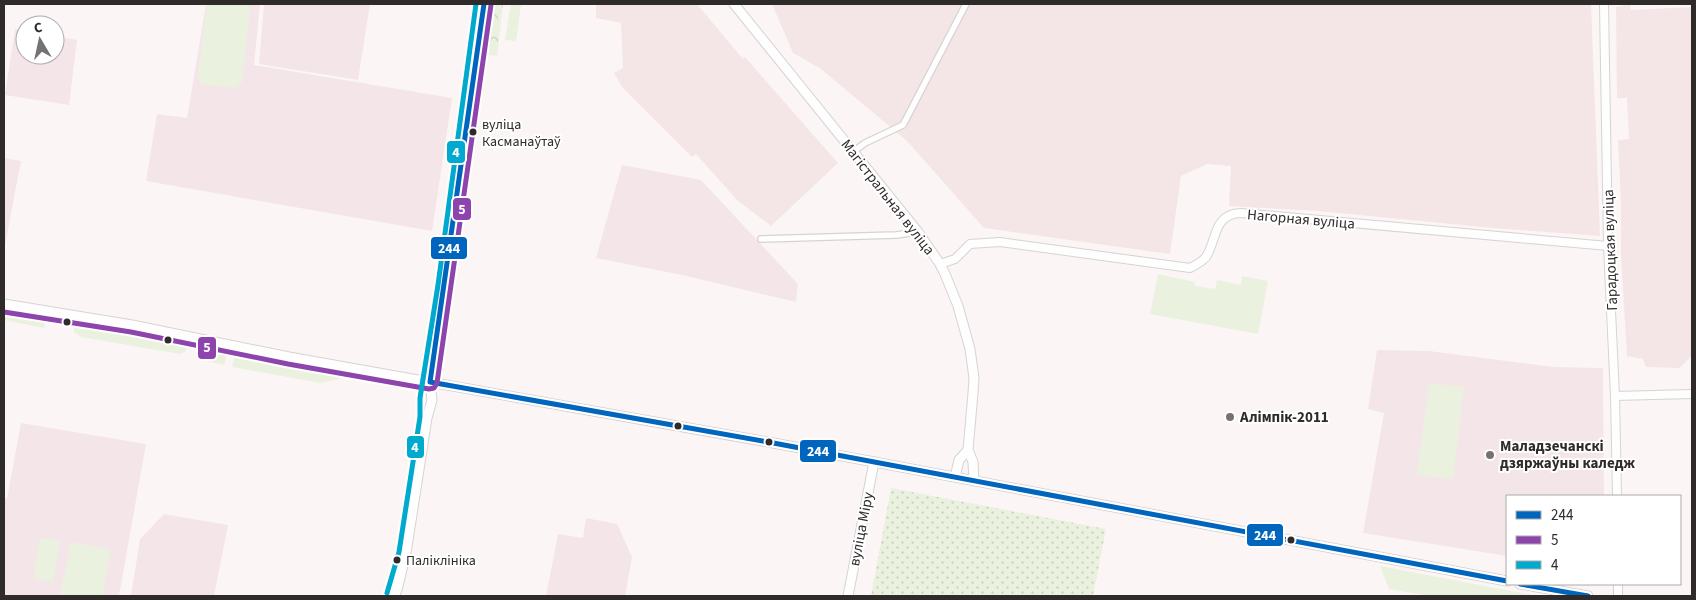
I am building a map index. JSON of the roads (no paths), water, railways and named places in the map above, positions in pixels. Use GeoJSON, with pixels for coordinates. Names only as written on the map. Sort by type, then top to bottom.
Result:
{"type":"FeatureCollection","features":[{"type":"Feature","properties":{"kind":"main road","name":"Магістральная вуліца"},"geometry":{"type":"LineString","coordinates":[[734,4],[918,232],[940,264],[958,306],[970,349],[974,378],[968,450]]}},
{"type":"Feature","properties":{"kind":"main road"},"geometry":{"type":"LineString","coordinates":[[4,304],[132,325],[289,357],[974,480],[1506,581]]}},
{"type":"Feature","properties":{"kind":"main road"},"geometry":{"type":"LineString","coordinates":[[394,596],[406,553],[428,418],[427,399],[430,382]]}},
{"type":"Feature","properties":{"kind":"main road"},"geometry":{"type":"LineString","coordinates":[[955,477],[959,460],[968,450],[973,462],[974,480]]}},
{"type":"Feature","properties":{"kind":"main road","name":"вуліца Міру"},"geometry":{"type":"LineString","coordinates":[[848,596],[874,462]]}},
{"type":"Feature","properties":{"kind":"main road"},"geometry":{"type":"LineString","coordinates":[[1526,585],[1588,596]]}},
{"type":"Feature","properties":{"kind":"street"},"geometry":{"type":"LineString","coordinates":[[430,382],[484,4]]}},
{"type":"Feature","properties":{"kind":"street"},"geometry":{"type":"LineString","coordinates":[[853,152],[865,143],[902,125],[966,4]]}},
{"type":"Feature","properties":{"kind":"street","name":"Гарадоцкая вуліца"},"geometry":{"type":"LineString","coordinates":[[1604,4],[1608,246],[1615,396],[1617,495]]}},
{"type":"Feature","properties":{"kind":"street","name":"Нагорная вуліца"},"geometry":{"type":"LineString","coordinates":[[940,264],[955,259],[970,244],[1000,242],[1190,268],[1206,256],[1219,225],[1230,215],[1236,214],[1608,246]]}},
{"type":"Feature","properties":{"kind":"street"},"geometry":{"type":"LineString","coordinates":[[761,239],[896,235],[918,232]]}},
{"type":"Feature","properties":{"kind":"street"},"geometry":{"type":"LineString","coordinates":[[1615,396],[1692,394]]}},
{"type":"Feature","properties":{"kind":"place","name":"вуліца Касманаўтаў"},"geometry":{"type":"Point","coordinates":[473,132]}},
{"type":"Feature","properties":{"kind":"place","name":"Алімпік-2011"},"geometry":{"type":"Point","coordinates":[1230,417]}},
{"type":"Feature","properties":{"kind":"place","name":"Маладзечанскі дзяржаўны каледж"},"geometry":{"type":"Point","coordinates":[1490,455]}},
{"type":"Feature","properties":{"kind":"place","name":"Паліклініка"},"geometry":{"type":"Point","coordinates":[397,560]}}]}
